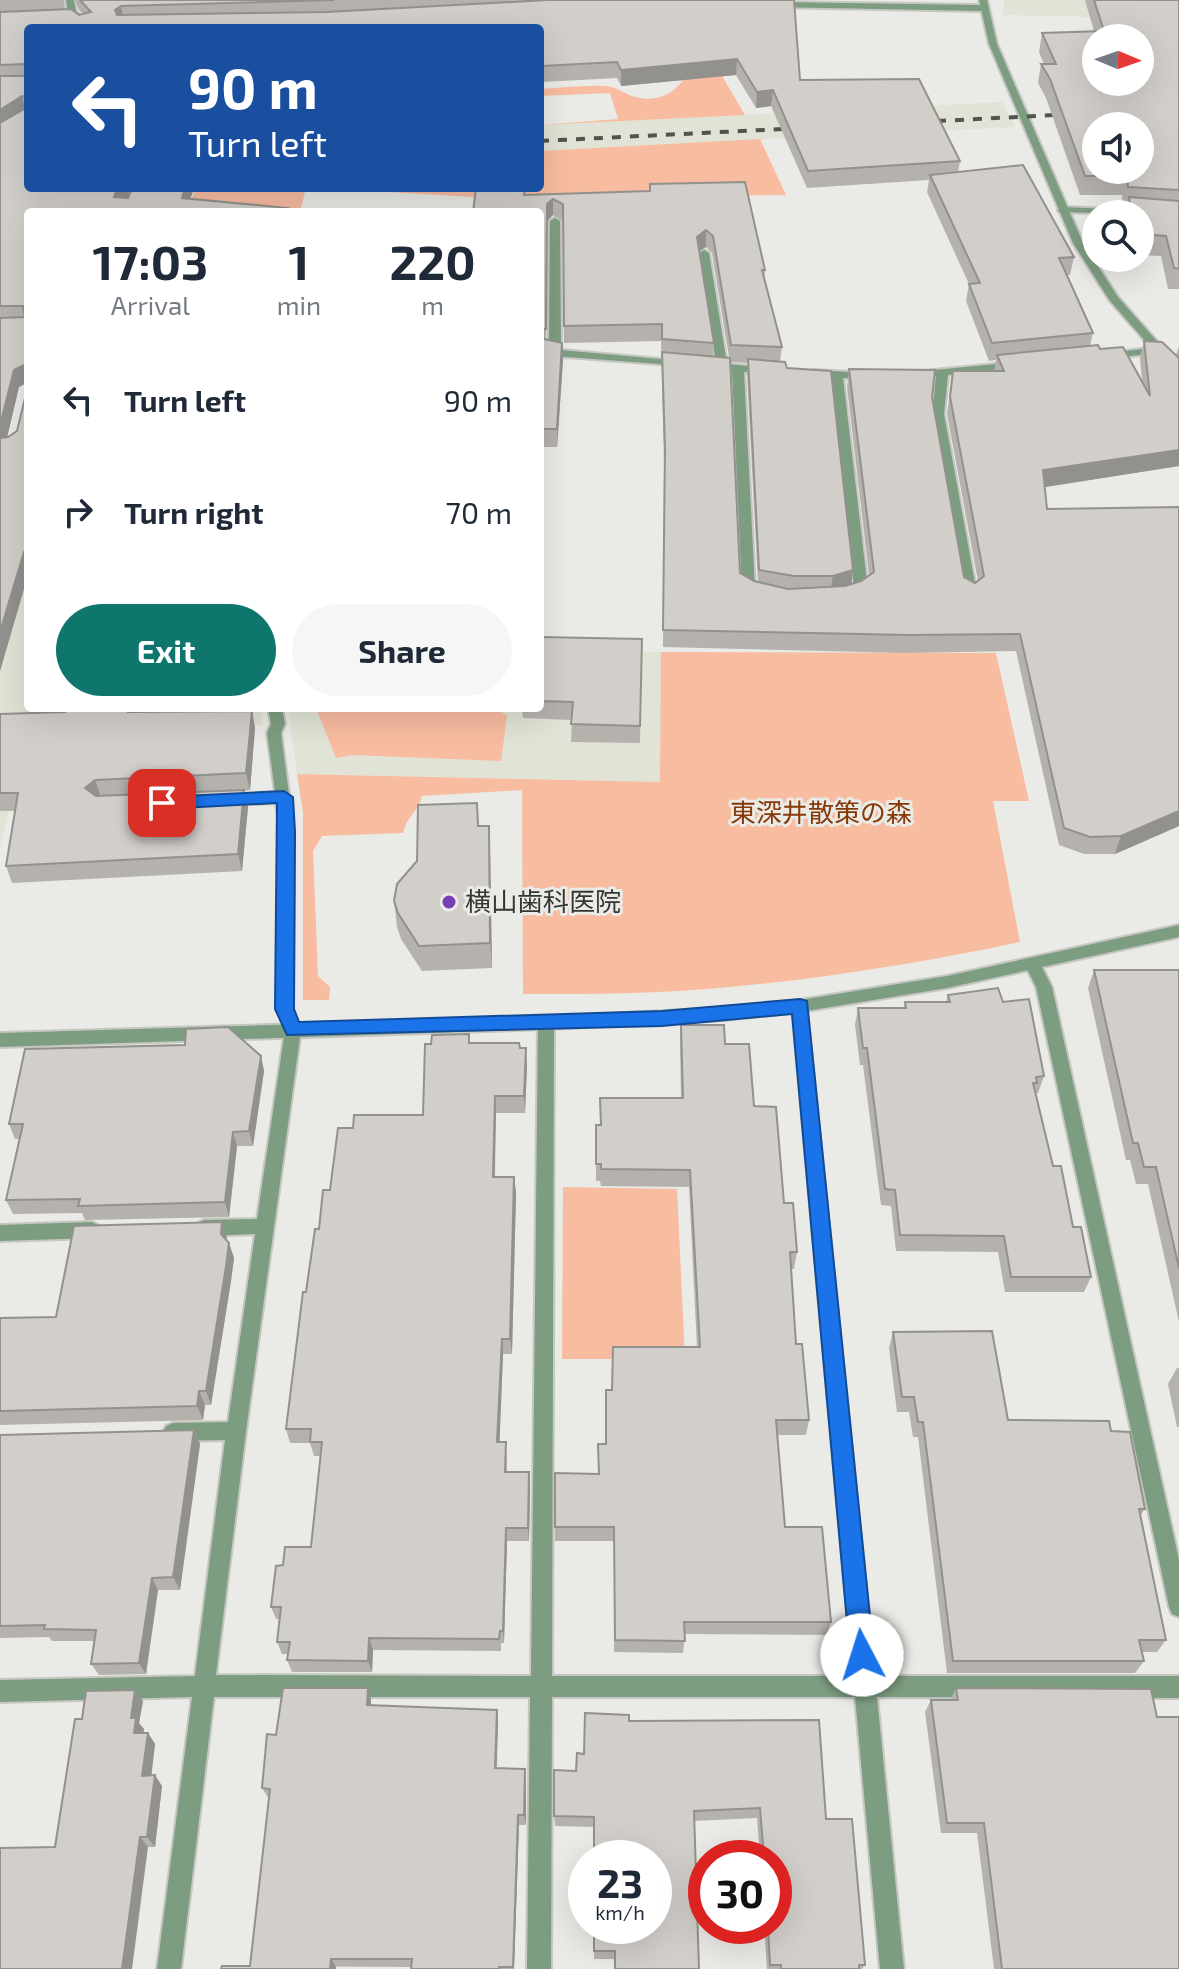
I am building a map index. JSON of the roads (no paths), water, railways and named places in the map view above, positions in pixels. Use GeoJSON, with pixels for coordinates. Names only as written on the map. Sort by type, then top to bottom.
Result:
{"type":"FeatureCollection","features":[{"type":"Feature","properties":{"kind":"street"},"geometry":{"type":"LineString","coordinates":[[70,0],[72,12],[84,24]]}},
{"type":"Feature","properties":{"kind":"street"},"geometry":{"type":"LineString","coordinates":[[763,5],[982,4],[993,44],[1026,116],[1063,210],[1098,277],[1179,373]]}},
{"type":"Feature","properties":{"kind":"street"},"geometry":{"type":"LineString","coordinates":[[67,19],[80,19]]}},
{"type":"Feature","properties":{"kind":"street"},"geometry":{"type":"LineString","coordinates":[[1063,210],[1179,215]]}},
{"type":"Feature","properties":{"kind":"street"},"geometry":{"type":"LineString","coordinates":[[555,221],[555,351]]}},
{"type":"Feature","properties":{"kind":"street"},"geometry":{"type":"LineString","coordinates":[[704,253],[722,368]]}},
{"type":"Feature","properties":{"kind":"street"},"geometry":{"type":"LineString","coordinates":[[1097,357],[1159,350]]}},
{"type":"Feature","properties":{"kind":"street"},"geometry":{"type":"LineString","coordinates":[[544,352],[780,371]]}},
{"type":"Feature","properties":{"kind":"street"},"geometry":{"type":"LineString","coordinates":[[894,376],[1035,363]]}},
{"type":"Feature","properties":{"kind":"street"},"geometry":{"type":"LineString","coordinates":[[738,369],[749,590],[771,598]]}},
{"type":"Feature","properties":{"kind":"street"},"geometry":{"type":"LineString","coordinates":[[794,372],[880,376]]}},
{"type":"Feature","properties":{"kind":"street"},"geometry":{"type":"LineString","coordinates":[[942,373],[938,414],[970,594]]}},
{"type":"Feature","properties":{"kind":"street"},"geometry":{"type":"LineString","coordinates":[[834,598],[849,598],[861,590],[837,375]]}},
{"type":"Feature","properties":{"kind":"street"},"geometry":{"type":"LineString","coordinates":[[169,1969],[202,1686],[293,1030],[285,1009],[287,832],[274,733],[278,724],[276,712]]}},
{"type":"Feature","properties":{"kind":"street"},"geometry":{"type":"LineString","coordinates":[[208,801],[284,797]]}},
{"type":"Feature","properties":{"kind":"street"},"geometry":{"type":"LineString","coordinates":[[0,1040],[546,1023],[677,1017],[800,1006],[1033,965],[1179,931]]}},
{"type":"Feature","properties":{"kind":"street"},"geometry":{"type":"LineString","coordinates":[[1033,965],[1044,987],[1179,1607]]}},
{"type":"Feature","properties":{"kind":"street"},"geometry":{"type":"LineString","coordinates":[[800,1006],[892,1969]]}},
{"type":"Feature","properties":{"kind":"street"},"geometry":{"type":"LineString","coordinates":[[539,1969],[546,1023]]}},
{"type":"Feature","properties":{"kind":"street"},"geometry":{"type":"LineString","coordinates":[[188,1228],[266,1226]]}},
{"type":"Feature","properties":{"kind":"street"},"geometry":{"type":"LineString","coordinates":[[0,1233],[110,1230]]}},
{"type":"Feature","properties":{"kind":"street"},"geometry":{"type":"LineString","coordinates":[[157,1433],[236,1431]]}},
{"type":"Feature","properties":{"kind":"street"},"geometry":{"type":"LineString","coordinates":[[0,1691],[202,1686],[1179,1687]]}},
{"type":"Feature","properties":{"kind":"railway"},"geometry":{"type":"LineString","coordinates":[[919,122],[1075,114]]}},
{"type":"Feature","properties":{"kind":"railway"},"geometry":{"type":"LineString","coordinates":[[544,141],[803,128]]}},
{"type":"Feature","properties":{"kind":"place","name":"横山歯科医院"},"geometry":{"type":"Point","coordinates":[449,902]}},
{"type":"Feature","properties":{"kind":"park label","name":"東深井散策の森"},"geometry":{"type":"Point","coordinates":[821,813]}}]}
